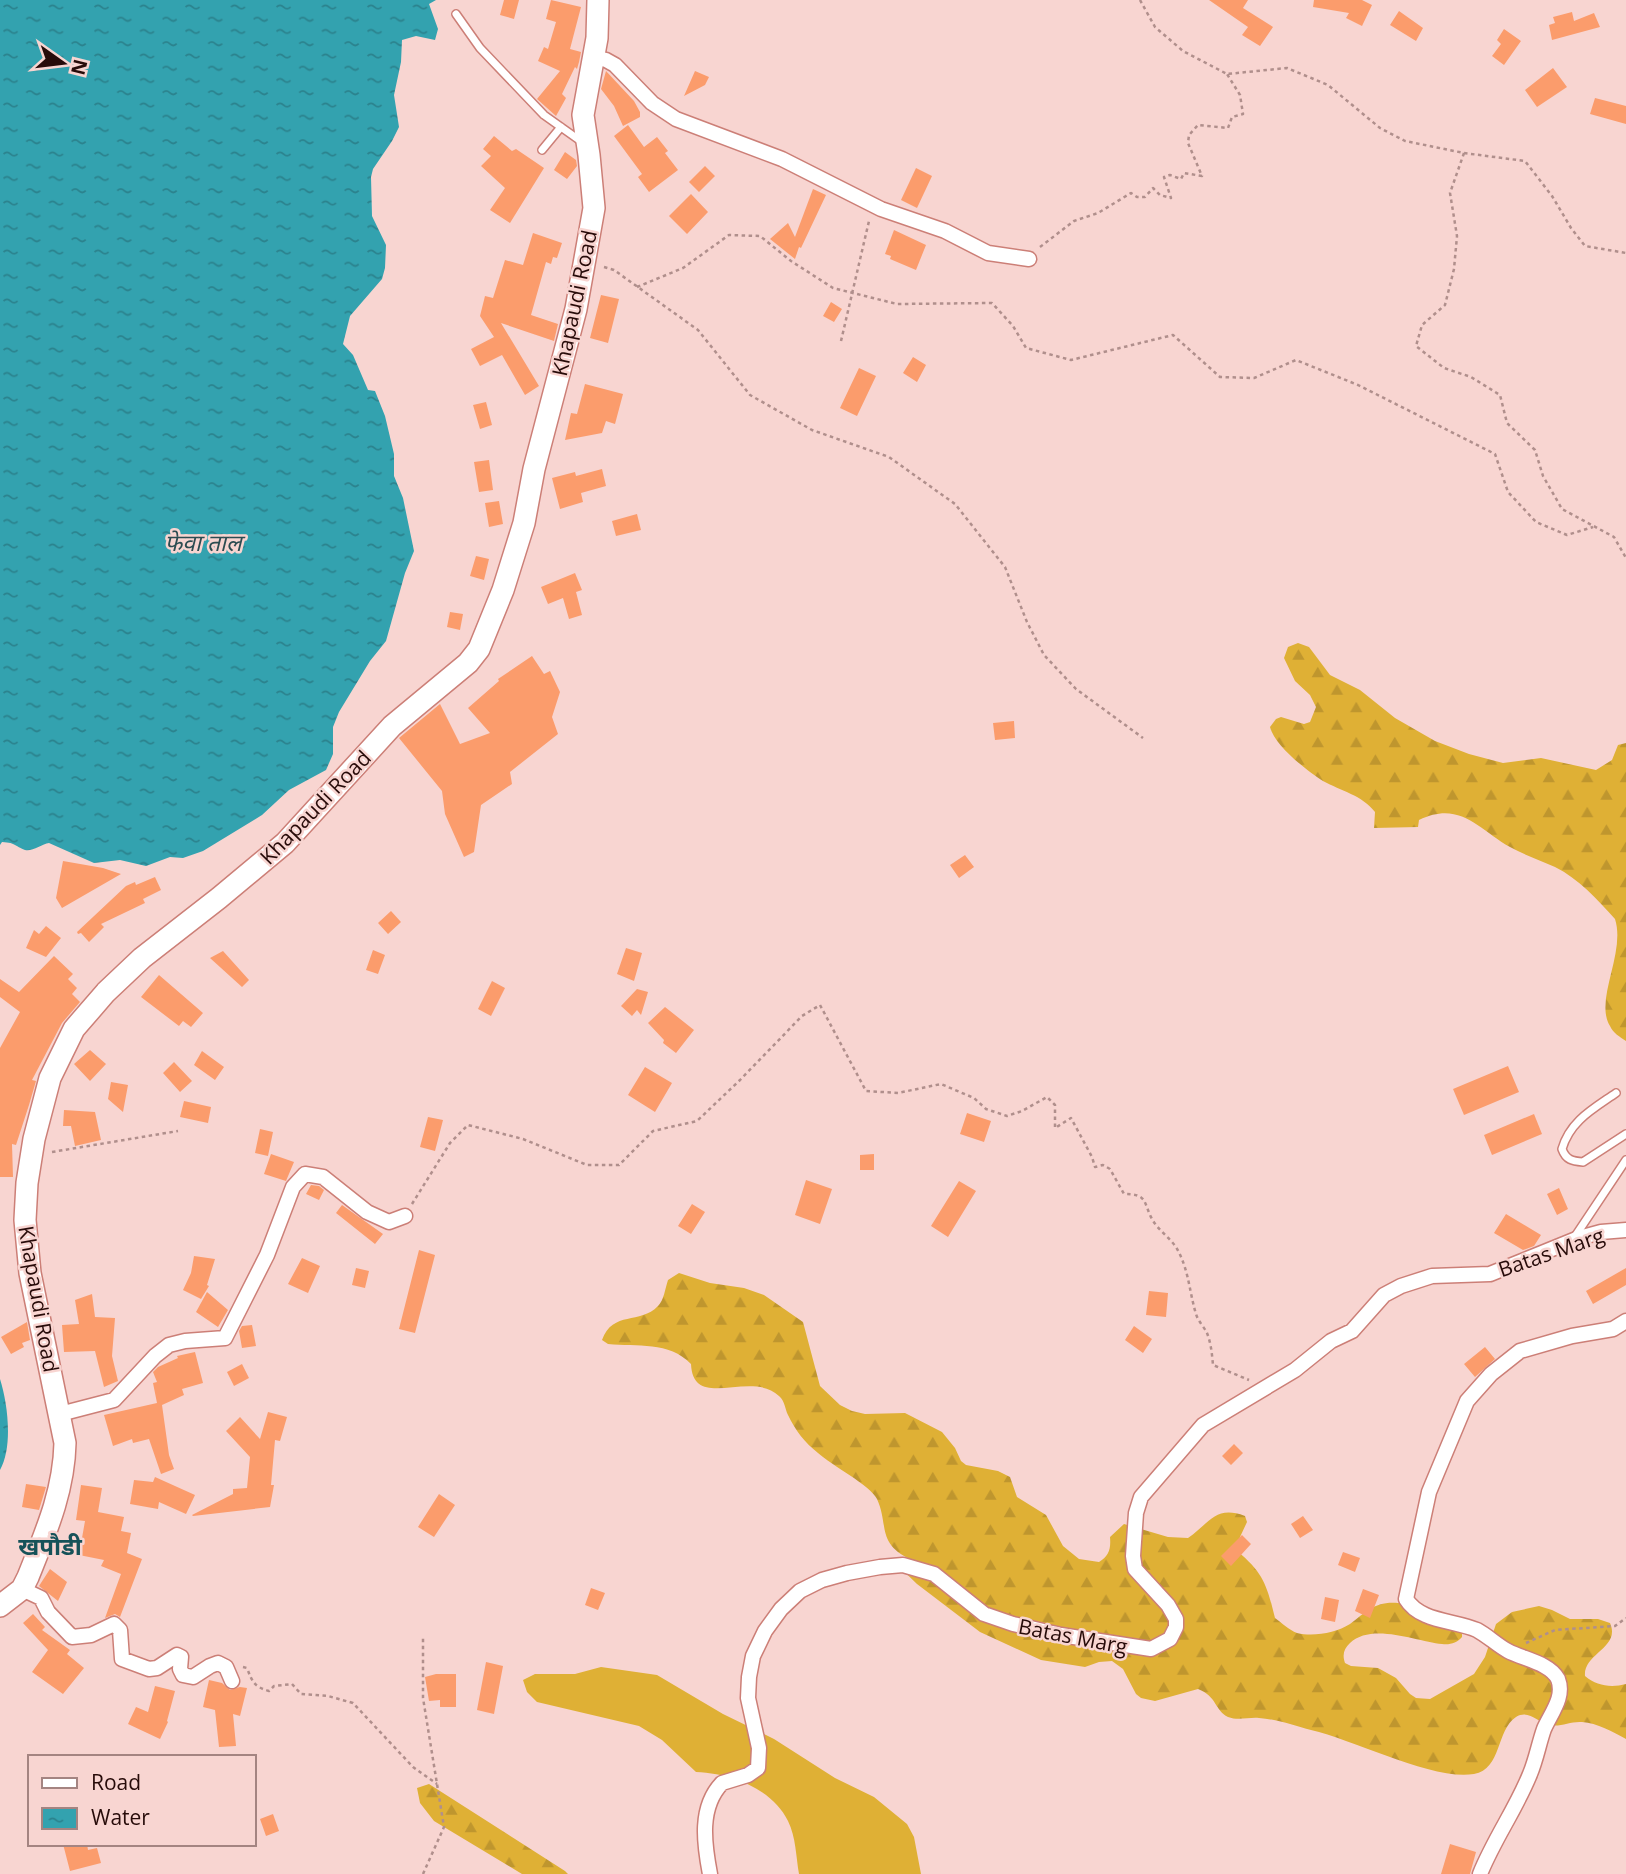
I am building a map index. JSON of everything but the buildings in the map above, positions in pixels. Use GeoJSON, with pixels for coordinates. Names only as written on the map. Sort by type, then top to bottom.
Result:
{"type":"FeatureCollection","features":[{"type":"Feature","properties":{"kind":"main road","name":"Khapaudi Road"},"geometry":{"type":"LineString","coordinates":[[22,1589],[59,1497],[65,1466],[65,1443],[30,1273],[25,1220],[32,1156],[50,1078],[74,1029],[106,992],[142,958],[285,843],[391,726],[468,663],[479,649],[503,590],[524,523],[534,469],[576,309],[593,208],[583,115],[594,57],[598,0]]}},
{"type":"Feature","properties":{"kind":"main road"},"geometry":{"type":"LineString","coordinates":[[0,1606],[22,1589]]}},
{"type":"Feature","properties":{"kind":"street"},"geometry":{"type":"LineString","coordinates":[[594,57],[615,65],[652,103],[676,119],[782,159],[873,204],[945,231],[988,253],[1029,259]]}},
{"type":"Feature","properties":{"kind":"street"},"geometry":{"type":"LineString","coordinates":[[60,1414],[114,1400],[155,1356],[169,1345],[225,1338],[263,1265],[293,1187],[305,1174],[323,1177],[367,1212],[389,1222],[405,1216]]}},
{"type":"Feature","properties":{"kind":"street","name":"Batas Marg"},"geometry":{"type":"LineString","coordinates":[[710,1874],[705,1839],[710,1800],[722,1783],[748,1775],[758,1768],[759,1748],[748,1698],[753,1656],[773,1620],[800,1591],[822,1580],[847,1573],[902,1565],[934,1574],[984,1614],[1013,1624],[1151,1649],[1170,1639],[1176,1627],[1176,1619],[1168,1605],[1135,1569],[1135,1525],[1141,1497],[1203,1425],[1296,1370],[1331,1341],[1352,1331],[1384,1295],[1401,1286],[1432,1276],[1490,1274],[1572,1241],[1601,1232],[1626,1230]]}},
{"type":"Feature","properties":{"kind":"street"},"geometry":{"type":"LineString","coordinates":[[1480,1874],[1491,1845],[1511,1814],[1530,1774],[1545,1727],[1561,1690],[1557,1676],[1540,1664],[1507,1651],[1476,1630],[1444,1622],[1411,1607],[1406,1599],[1429,1492],[1467,1401],[1491,1374],[1520,1351],[1572,1336],[1613,1329],[1626,1321]]}},
{"type":"Feature","properties":{"kind":"street"},"geometry":{"type":"LineString","coordinates":[[22,1589],[41,1598],[48,1612],[72,1637],[91,1635],[114,1624],[120,1630],[122,1659],[135,1665],[157,1668],[177,1655],[181,1657],[180,1669],[183,1675],[193,1677],[218,1663],[229,1674]]}},
{"type":"Feature","properties":{"kind":"lane"},"geometry":{"type":"LineString","coordinates":[[456,14],[480,48],[544,115],[587,146]]}},
{"type":"Feature","properties":{"kind":"lane"},"geometry":{"type":"LineString","coordinates":[[542,150],[561,127]]}},
{"type":"Feature","properties":{"kind":"lane"},"geometry":{"type":"LineString","coordinates":[[1616,1093],[1578,1119],[1562,1149],[1565,1157],[1583,1162],[1626,1134]]}},
{"type":"Feature","properties":{"kind":"lane"},"geometry":{"type":"LineString","coordinates":[[1572,1241],[1626,1160]]}},
{"type":"Feature","properties":{"kind":"path"},"geometry":{"type":"LineString","coordinates":[[1029,259],[1056,233],[1074,221],[1098,213],[1131,193],[1137,197],[1145,197],[1153,188],[1160,195],[1171,198],[1164,177],[1170,175],[1181,179],[1184,173],[1202,176],[1188,143],[1189,135],[1198,125],[1228,128],[1232,117],[1243,114],[1240,95],[1227,74],[1183,51],[1156,27],[1140,0]]}},
{"type":"Feature","properties":{"kind":"path"},"geometry":{"type":"LineString","coordinates":[[1227,74],[1287,68],[1328,85],[1380,128],[1405,141],[1464,153],[1525,161],[1552,195],[1585,247],[1626,253]]}},
{"type":"Feature","properties":{"kind":"path"},"geometry":{"type":"LineString","coordinates":[[1464,153],[1450,193],[1457,236],[1454,269],[1445,305],[1422,326],[1416,346],[1444,368],[1471,377],[1500,396],[1507,423],[1535,450],[1543,476],[1562,509],[1614,537],[1626,558]]}},
{"type":"Feature","properties":{"kind":"path"},"geometry":{"type":"LineString","coordinates":[[841,341],[873,204]]}},
{"type":"Feature","properties":{"kind":"path"},"geometry":{"type":"LineString","coordinates":[[637,287],[683,268],[729,235],[760,236],[791,261],[833,288],[897,304],[992,303],[1013,326],[1026,348],[1071,360],[1173,335],[1220,377],[1254,378],[1296,360],[1358,385],[1495,454],[1508,492],[1536,522],[1567,535],[1593,527]]}},
{"type":"Feature","properties":{"kind":"path"},"geometry":{"type":"LineString","coordinates":[[584,260],[614,270],[698,330],[750,395],[812,430],[889,457],[955,504],[1005,567],[1027,622],[1044,655],[1076,689],[1143,738]]}},
{"type":"Feature","properties":{"kind":"path"},"geometry":{"type":"LineString","coordinates":[[405,1216],[450,1143],[468,1125],[523,1139],[587,1165],[619,1165],[653,1130],[697,1121],[802,1016],[820,1005],[866,1091],[898,1093],[941,1084],[974,1098],[986,1109],[1007,1116],[1047,1097],[1055,1105],[1055,1128],[1071,1118],[1095,1167],[1103,1165],[1110,1169],[1124,1194],[1136,1194],[1146,1201],[1151,1218],[1184,1260],[1196,1316],[1206,1331],[1213,1365],[1250,1380],[1259,1391]]}},
{"type":"Feature","properties":{"kind":"path"},"geometry":{"type":"LineString","coordinates":[[32,1156],[178,1131]]}},
{"type":"Feature","properties":{"kind":"path"},"geometry":{"type":"LineString","coordinates":[[1507,1651],[1555,1630],[1615,1626],[1626,1618]]}},
{"type":"Feature","properties":{"kind":"path"},"geometry":{"type":"LineString","coordinates":[[423,1638],[423,1698],[444,1827],[423,1874]]}},
{"type":"Feature","properties":{"kind":"path"},"geometry":{"type":"LineString","coordinates":[[229,1674],[237,1666],[247,1668],[252,1683],[260,1689],[269,1691],[274,1686],[292,1684],[301,1694],[328,1696],[354,1703],[407,1762],[436,1784]]}},
{"type":"Feature","properties":{"kind":"green space"},"geometry":{"type":"Polygon","coordinates":[[[1298,643],[1309,647],[1330,675],[1360,690],[1395,718],[1435,741],[1469,754],[1503,763],[1541,758],[1596,770],[1612,760],[1618,745],[1626,743],[1626,1041],[1613,1031],[1606,1015],[1607,990],[1617,946],[1615,919],[1580,883],[1555,867],[1515,850],[1478,825],[1457,815],[1433,815],[1419,820],[1418,827],[1374,828],[1375,812],[1370,806],[1316,776],[1278,742],[1270,727],[1276,719],[1281,717],[1304,724],[1310,722],[1316,707],[1310,695],[1295,681],[1284,658],[1288,647],[1298,643]]]}},
{"type":"Feature","properties":{"kind":"green space"},"geometry":{"type":"Polygon","coordinates":[[[679,1273],[764,1295],[803,1322],[820,1386],[840,1405],[865,1414],[905,1413],[942,1432],[966,1465],[998,1471],[1010,1477],[1017,1497],[1046,1515],[1063,1546],[1079,1559],[1099,1562],[1102,1560],[1109,1552],[1110,1537],[1124,1524],[1168,1537],[1188,1538],[1214,1517],[1235,1513],[1245,1516],[1247,1522],[1237,1551],[1259,1573],[1275,1618],[1294,1632],[1310,1635],[1331,1632],[1350,1624],[1371,1608],[1390,1603],[1415,1607],[1462,1630],[1462,1637],[1451,1644],[1370,1634],[1359,1637],[1346,1647],[1345,1663],[1378,1668],[1396,1678],[1416,1698],[1430,1699],[1474,1674],[1485,1657],[1496,1624],[1512,1612],[1539,1606],[1570,1619],[1598,1619],[1610,1623],[1610,1639],[1590,1662],[1585,1676],[1604,1685],[1626,1684],[1626,1739],[1588,1723],[1550,1725],[1529,1715],[1521,1715],[1510,1723],[1505,1731],[1490,1765],[1474,1774],[1457,1775],[1416,1766],[1329,1735],[1285,1723],[1228,1717],[1220,1711],[1209,1695],[1198,1689],[1155,1701],[1141,1698],[1136,1694],[1123,1669],[1112,1661],[1085,1667],[1041,1660],[980,1632],[917,1584],[890,1558],[908,1567],[912,1560],[901,1554],[888,1541],[880,1508],[873,1493],[809,1445],[794,1426],[779,1396],[754,1386],[712,1388],[702,1385],[694,1378],[691,1364],[673,1352],[652,1346],[608,1344],[602,1340],[613,1325],[651,1312],[658,1306],[668,1280],[679,1273]]]}},
{"type":"Feature","properties":{"kind":"green space"},"geometry":{"type":"Polygon","coordinates":[[[601,1667],[657,1675],[723,1714],[774,1739],[835,1778],[874,1797],[907,1824],[914,1837],[921,1874],[799,1874],[791,1827],[781,1809],[761,1791],[722,1775],[696,1772],[662,1740],[639,1726],[537,1702],[527,1692],[523,1680],[535,1674],[575,1674],[601,1667]]]}},
{"type":"Feature","properties":{"kind":"green space"},"geometry":{"type":"Polygon","coordinates":[[[429,1784],[568,1874],[522,1874],[434,1821],[420,1803],[417,1788],[429,1784]]]}},
{"type":"Feature","properties":{"kind":"water","name":"फेवा ताल"},"geometry":{"type":"Polygon","coordinates":[[[0,0],[436,0],[429,4],[438,29],[435,40],[416,36],[402,40],[401,62],[394,95],[399,127],[373,169],[371,177],[372,216],[386,245],[385,268],[382,279],[350,316],[343,344],[353,355],[368,390],[375,391],[385,416],[394,454],[394,476],[403,498],[414,551],[386,641],[370,661],[339,712],[333,727],[333,754],[326,770],[289,790],[262,815],[203,851],[183,858],[170,857],[146,866],[120,860],[94,863],[49,843],[28,850],[10,843],[2,842],[0,845],[0,0]]]}},
{"type":"Feature","properties":{"kind":"water"},"geometry":{"type":"Polygon","coordinates":[[[0,1379],[8,1438],[0,1470],[0,1379]]]}},
{"type":"Feature","properties":{"kind":"district","name":"खपौडी"},"geometry":{"type":"Point","coordinates":[50,1545]}}]}
